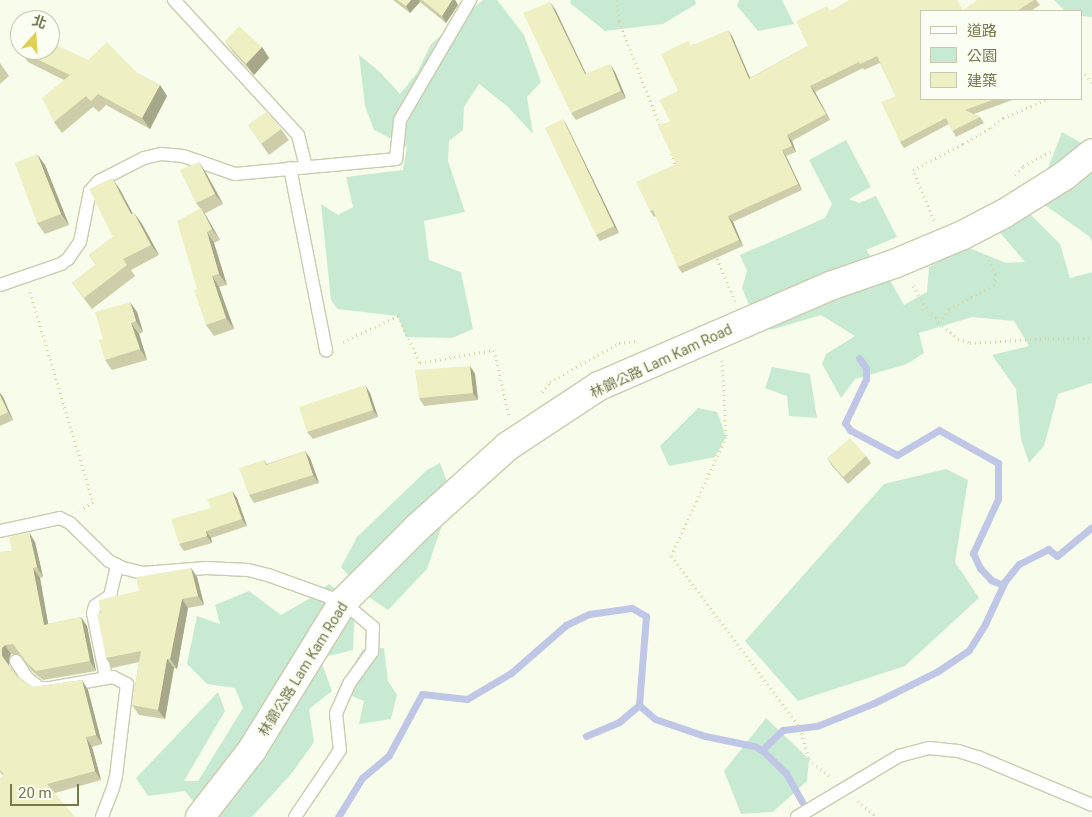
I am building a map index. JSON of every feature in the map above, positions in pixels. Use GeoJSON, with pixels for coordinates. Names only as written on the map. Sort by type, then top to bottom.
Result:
{"type":"FeatureCollection","features":[{"type":"Feature","properties":{"kind":"main road","name":"林錦公路 Lam Kam Road"},"geometry":{"type":"LineString","coordinates":[[200,817],[252,750],[343,602],[418,527],[508,446],[598,386],[830,286],[894,264],[963,235],[1005,213],[1064,176],[1092,153]]}},
{"type":"Feature","properties":{"kind":"lane"},"geometry":{"type":"LineString","coordinates":[[174,0],[298,136],[306,167]]}},
{"type":"Feature","properties":{"kind":"lane"},"geometry":{"type":"LineString","coordinates":[[0,285],[61,264],[68,259],[80,242],[90,191],[99,181],[144,158],[161,154],[183,156],[235,174],[396,159],[400,120],[470,0]]}},
{"type":"Feature","properties":{"kind":"lane"},"geometry":{"type":"LineString","coordinates":[[290,168],[326,350]]}},
{"type":"Feature","properties":{"kind":"lane"},"geometry":{"type":"LineString","coordinates":[[0,531],[53,518],[66,520],[117,565],[143,573],[206,568],[248,570],[268,575],[343,602],[373,627],[372,652],[350,682],[336,713],[340,750],[295,817]]}},
{"type":"Feature","properties":{"kind":"lane"},"geometry":{"type":"LineString","coordinates":[[106,677],[93,613],[96,606],[112,594],[117,565]]}},
{"type":"Feature","properties":{"kind":"lane"},"geometry":{"type":"LineString","coordinates":[[16,661],[27,678],[40,688],[50,688],[106,677],[123,680],[127,684],[128,690],[113,788],[102,817]]}},
{"type":"Feature","properties":{"kind":"lane"},"geometry":{"type":"LineString","coordinates":[[797,817],[899,756],[929,748],[958,751],[978,757],[1092,805]]}},
{"type":"Feature","properties":{"kind":"path"},"geometry":{"type":"LineString","coordinates":[[617,0],[622,30],[663,134]]}},
{"type":"Feature","properties":{"kind":"path"},"geometry":{"type":"LineString","coordinates":[[1082,76],[1085,74],[1092,84]]}},
{"type":"Feature","properties":{"kind":"path"},"geometry":{"type":"LineString","coordinates":[[936,223],[913,170],[991,128],[1003,118],[1046,100]]}},
{"type":"Feature","properties":{"kind":"path"},"geometry":{"type":"LineString","coordinates":[[1014,177],[1023,166],[1056,149]]}},
{"type":"Feature","properties":{"kind":"path"},"geometry":{"type":"LineString","coordinates":[[670,151],[681,177]]}},
{"type":"Feature","properties":{"kind":"path"},"geometry":{"type":"LineString","coordinates":[[715,253],[745,323]]}},
{"type":"Feature","properties":{"kind":"path"},"geometry":{"type":"LineString","coordinates":[[939,322],[948,309],[994,284],[996,274],[985,253]]}},
{"type":"Feature","properties":{"kind":"path"},"geometry":{"type":"LineString","coordinates":[[25,277],[92,502],[66,520]]}},
{"type":"Feature","properties":{"kind":"path"},"geometry":{"type":"LineString","coordinates":[[913,286],[928,310],[939,322],[958,339],[970,343],[1048,338],[1092,338]]}},
{"type":"Feature","properties":{"kind":"path"},"geometry":{"type":"LineString","coordinates":[[326,350],[398,316],[420,363],[494,350],[510,420],[516,416]]}},
{"type":"Feature","properties":{"kind":"path"},"geometry":{"type":"LineString","coordinates":[[540,395],[550,382],[620,343],[638,341]]}},
{"type":"Feature","properties":{"kind":"path"},"geometry":{"type":"LineString","coordinates":[[722,357],[726,437],[671,556],[800,728],[809,759],[832,778]]}},
{"type":"Feature","properties":{"kind":"path"},"geometry":{"type":"LineString","coordinates":[[854,798],[877,817]]}},
{"type":"Feature","properties":{"kind":"green space"},"geometry":{"type":"Polygon","coordinates":[[[483,0],[497,0],[524,35],[541,82],[527,97],[533,134],[507,106],[479,84],[464,107],[463,130],[449,141],[448,161],[465,212],[424,221],[429,260],[461,272],[473,329],[452,338],[406,337],[398,316],[337,309],[331,300],[321,204],[338,215],[353,207],[346,177],[403,170],[407,147],[374,130],[365,106],[359,55],[380,72],[400,94],[417,73],[431,44],[483,0]]]}},
{"type":"Feature","properties":{"kind":"green space"},"geometry":{"type":"Polygon","coordinates":[[[571,0],[695,0],[696,4],[663,24],[605,31],[570,3],[571,0]]]}},
{"type":"Feature","properties":{"kind":"green space"},"geometry":{"type":"Polygon","coordinates":[[[739,0],[782,0],[794,24],[758,31],[737,6],[739,0]]]}},
{"type":"Feature","properties":{"kind":"green space"},"geometry":{"type":"Polygon","coordinates":[[[1054,0],[1092,0],[1092,17],[1082,16],[1082,10],[1064,10],[1054,0]]]}},
{"type":"Feature","properties":{"kind":"green space"},"geometry":{"type":"Polygon","coordinates":[[[1062,132],[1092,149],[1092,242],[1090,237],[1025,191],[1046,173],[1062,132]]]}},
{"type":"Feature","properties":{"kind":"green space"},"geometry":{"type":"Polygon","coordinates":[[[846,140],[871,187],[849,199],[859,203],[876,196],[897,237],[866,250],[891,282],[904,305],[927,292],[929,267],[967,247],[1006,263],[1025,262],[996,228],[1028,212],[1060,244],[1070,278],[1092,272],[1092,383],[1058,394],[1044,446],[1029,463],[1021,439],[1016,389],[992,355],[1029,346],[1014,321],[972,317],[919,333],[924,353],[907,364],[855,379],[841,398],[822,364],[826,354],[855,336],[821,315],[771,330],[752,312],[742,288],[747,271],[740,255],[825,218],[832,204],[809,160],[846,140]]]}},
{"type":"Feature","properties":{"kind":"green space"},"geometry":{"type":"Polygon","coordinates":[[[772,367],[810,374],[817,418],[789,416],[787,396],[765,388],[772,367]]]}},
{"type":"Feature","properties":{"kind":"green space"},"geometry":{"type":"Polygon","coordinates":[[[698,408],[717,412],[726,437],[715,457],[669,466],[660,446],[698,408]]]}},
{"type":"Feature","properties":{"kind":"green space"},"geometry":{"type":"Polygon","coordinates":[[[440,463],[448,484],[447,511],[427,569],[388,610],[366,595],[341,567],[357,537],[427,470],[440,463]]]}},
{"type":"Feature","properties":{"kind":"green space"},"geometry":{"type":"Polygon","coordinates":[[[946,469],[968,480],[955,562],[979,598],[905,666],[798,701],[745,641],[884,484],[946,469]]]}},
{"type":"Feature","properties":{"kind":"green space"},"geometry":{"type":"Polygon","coordinates":[[[329,584],[355,603],[353,650],[320,658],[332,691],[309,709],[314,742],[292,773],[252,817],[200,817],[196,805],[185,791],[148,796],[136,778],[218,692],[225,711],[184,781],[198,781],[243,708],[235,688],[207,684],[187,664],[197,616],[220,624],[215,605],[249,591],[281,615],[307,600],[329,584]]]}},
{"type":"Feature","properties":{"kind":"green space"},"geometry":{"type":"Polygon","coordinates":[[[384,648],[388,681],[397,695],[391,719],[359,724],[364,701],[338,690],[363,649],[384,648]]]}},
{"type":"Feature","properties":{"kind":"green space"},"geometry":{"type":"Polygon","coordinates":[[[766,718],[809,759],[807,781],[773,812],[741,814],[724,771],[766,718]]]}},
{"type":"Feature","properties":{"kind":"building"},"geometry":{"type":"Polygon","coordinates":[[[397,0],[411,0],[406,6],[397,0]]]}},
{"type":"Feature","properties":{"kind":"building"},"geometry":{"type":"Polygon","coordinates":[[[422,0],[452,0],[442,16],[422,0]]]}},
{"type":"Feature","properties":{"kind":"building"},"geometry":{"type":"Polygon","coordinates":[[[849,0],[957,0],[963,10],[920,10],[920,100],[992,100],[965,110],[980,117],[952,131],[946,118],[900,142],[881,102],[896,96],[877,56],[860,64],[859,62],[810,86],[826,114],[787,135],[792,146],[782,150],[798,184],[728,216],[739,240],[678,267],[653,210],[650,211],[636,182],[676,164],[658,126],[670,121],[659,100],[678,91],[661,54],[688,41],[691,46],[728,30],[749,79],[808,46],[796,21],[827,6],[830,11],[849,0]]]}},
{"type":"Feature","properties":{"kind":"building"},"geometry":{"type":"Polygon","coordinates":[[[978,0],[1034,0],[1019,10],[963,10],[978,0]]]}},
{"type":"Feature","properties":{"kind":"building"},"geometry":{"type":"Polygon","coordinates":[[[550,2],[585,74],[610,64],[621,91],[571,113],[523,13],[550,2]]]}},
{"type":"Feature","properties":{"kind":"building"},"geometry":{"type":"Polygon","coordinates":[[[239,26],[262,47],[246,64],[225,41],[239,26]]]}},
{"type":"Feature","properties":{"kind":"building"},"geometry":{"type":"Polygon","coordinates":[[[107,42],[137,73],[160,85],[142,118],[98,94],[91,101],[86,96],[54,122],[42,98],[70,75],[39,60],[60,60],[60,47],[88,60],[107,42]]]}},
{"type":"Feature","properties":{"kind":"building"},"geometry":{"type":"Polygon","coordinates":[[[267,111],[281,129],[261,144],[248,125],[267,111]]]}},
{"type":"Feature","properties":{"kind":"building"},"geometry":{"type":"Polygon","coordinates":[[[563,119],[614,226],[596,235],[545,128],[563,119]]]}},
{"type":"Feature","properties":{"kind":"building"},"geometry":{"type":"Polygon","coordinates":[[[37,154],[61,214],[37,223],[15,163],[37,154]]]}},
{"type":"Feature","properties":{"kind":"building"},"geometry":{"type":"Polygon","coordinates":[[[199,162],[215,194],[196,203],[180,170],[199,162]]]}},
{"type":"Feature","properties":{"kind":"building"},"geometry":{"type":"Polygon","coordinates":[[[112,178],[131,214],[134,213],[151,245],[123,259],[127,265],[84,298],[72,283],[96,264],[89,255],[113,237],[89,189],[112,178]]]}},
{"type":"Feature","properties":{"kind":"building"},"geometry":{"type":"Polygon","coordinates":[[[201,208],[212,229],[207,232],[219,274],[212,276],[226,318],[206,325],[194,290],[197,289],[177,221],[201,208]]]}},
{"type":"Feature","properties":{"kind":"building"},"geometry":{"type":"Polygon","coordinates":[[[130,302],[136,321],[131,323],[140,349],[105,360],[99,340],[103,339],[95,312],[130,302]]]}},
{"type":"Feature","properties":{"kind":"building"},"geometry":{"type":"Polygon","coordinates":[[[470,366],[473,393],[419,398],[415,370],[470,366]]]}},
{"type":"Feature","properties":{"kind":"building"},"geometry":{"type":"Polygon","coordinates":[[[365,385],[373,410],[307,432],[299,407],[365,385]]]}},
{"type":"Feature","properties":{"kind":"building"},"geometry":{"type":"Polygon","coordinates":[[[0,395],[8,412],[0,416],[0,395]]]}},
{"type":"Feature","properties":{"kind":"building"},"geometry":{"type":"Polygon","coordinates":[[[850,438],[866,456],[843,477],[827,458],[850,438]]]}},
{"type":"Feature","properties":{"kind":"building"},"geometry":{"type":"Polygon","coordinates":[[[305,451],[313,475],[249,495],[239,468],[264,460],[266,465],[305,451]]]}},
{"type":"Feature","properties":{"kind":"building"},"geometry":{"type":"Polygon","coordinates":[[[232,491],[242,519],[206,531],[207,536],[179,544],[171,519],[211,508],[207,499],[232,491]]]}},
{"type":"Feature","properties":{"kind":"building"},"geometry":{"type":"Polygon","coordinates":[[[29,532],[37,567],[33,568],[44,625],[81,617],[90,661],[36,671],[27,663],[13,644],[5,645],[2,648],[2,656],[15,675],[33,687],[82,680],[96,735],[86,737],[95,771],[47,784],[75,817],[0,817],[0,778],[4,774],[0,770],[0,552],[12,551],[9,537],[29,532]]]}},
{"type":"Feature","properties":{"kind":"building"},"geometry":{"type":"Polygon","coordinates":[[[191,568],[198,596],[182,599],[170,659],[167,659],[158,710],[132,705],[141,651],[106,658],[97,614],[101,613],[98,600],[139,591],[136,577],[191,568]]]}},
{"type":"Feature","properties":{"kind":"waterway"},"geometry":{"type":"LineString","coordinates":[[859,358],[866,368],[866,379],[845,423],[850,430],[897,455],[939,430],[998,463],[998,499],[973,553],[980,568],[991,580],[1003,585]]}},
{"type":"Feature","properties":{"kind":"waterway"},"geometry":{"type":"LineString","coordinates":[[762,750],[783,730],[817,726],[874,703],[938,671],[969,650],[985,624],[1005,581],[1019,564],[1048,549],[1057,556],[1092,527]]}},
{"type":"Feature","properties":{"kind":"waterway"},"geometry":{"type":"LineString","coordinates":[[338,817],[362,778],[389,755],[422,694],[467,699],[511,673],[566,625],[589,614],[632,608],[646,616],[639,705],[655,719],[705,736],[754,746],[762,750],[786,773],[802,802]]}},
{"type":"Feature","properties":{"kind":"waterway"},"geometry":{"type":"LineString","coordinates":[[586,736],[619,722],[639,705]]}}]}
